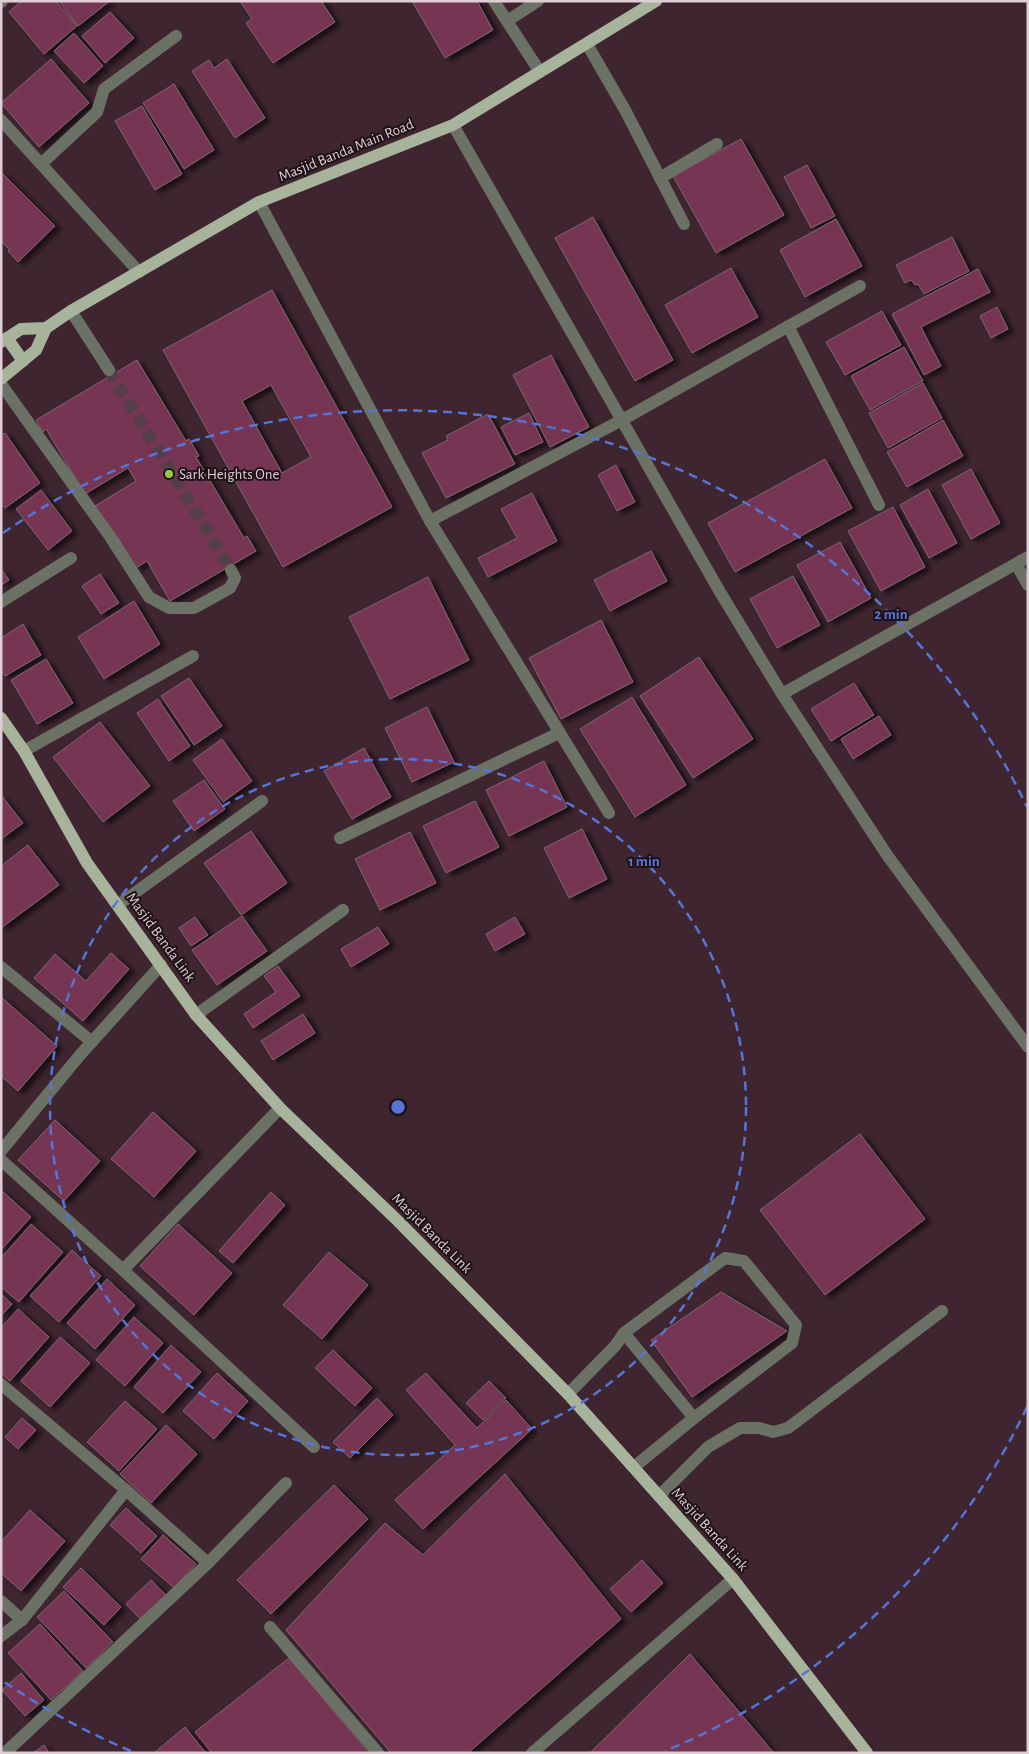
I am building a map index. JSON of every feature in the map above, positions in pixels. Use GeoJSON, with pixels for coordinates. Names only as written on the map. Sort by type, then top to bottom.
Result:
{"type":"FeatureCollection","features":[{"type":"Feature","properties":{"kind":"main road","name":"Masjid Banda Main Road"},"geometry":{"type":"LineString","coordinates":[[46,328],[71,311],[259,202],[453,125],[656,1]]}},
{"type":"Feature","properties":{"kind":"main road"},"geometry":{"type":"LineString","coordinates":[[1,379],[23,362],[36,350],[46,328],[21,329],[4,340],[23,362]]}},
{"type":"Feature","properties":{"kind":"main road","name":"Masjid Banda Link"},"geometry":{"type":"LineString","coordinates":[[1,718],[24,751],[87,863],[196,1015],[280,1108],[398,1221],[568,1394],[733,1579],[867,1753]]}},
{"type":"Feature","properties":{"kind":"street"},"geometry":{"type":"LineString","coordinates":[[494,1],[540,72]]}},
{"type":"Feature","properties":{"kind":"street"},"geometry":{"type":"LineString","coordinates":[[507,21],[538,1]]}},
{"type":"Feature","properties":{"kind":"street"},"geometry":{"type":"LineString","coordinates":[[41,164],[97,112],[104,88],[176,36]]}},
{"type":"Feature","properties":{"kind":"street"},"geometry":{"type":"LineString","coordinates":[[587,44],[625,110],[684,224]]}},
{"type":"Feature","properties":{"kind":"street"},"geometry":{"type":"LineString","coordinates":[[1,120],[139,272]]}},
{"type":"Feature","properties":{"kind":"street"},"geometry":{"type":"LineString","coordinates":[[453,125],[720,592],[782,694],[887,855],[1028,1047]]}},
{"type":"Feature","properties":{"kind":"street"},"geometry":{"type":"LineString","coordinates":[[660,178],[717,144]]}},
{"type":"Feature","properties":{"kind":"street"},"geometry":{"type":"LineString","coordinates":[[259,202],[430,521],[609,813]]}},
{"type":"Feature","properties":{"kind":"street"},"geometry":{"type":"LineString","coordinates":[[430,521],[622,420],[860,286]]}},
{"type":"Feature","properties":{"kind":"street"},"geometry":{"type":"LineString","coordinates":[[71,311],[109,370]]}},
{"type":"Feature","properties":{"kind":"street"},"geometry":{"type":"LineString","coordinates":[[788,326],[879,505]]}},
{"type":"Feature","properties":{"kind":"street"},"geometry":{"type":"LineString","coordinates":[[1,384],[109,534],[149,597],[169,608],[194,608],[230,588],[236,578],[231,570]]}},
{"type":"Feature","properties":{"kind":"street"},"geometry":{"type":"LineString","coordinates":[[782,694],[1028,557]]}},
{"type":"Feature","properties":{"kind":"street"},"geometry":{"type":"LineString","coordinates":[[1,602],[71,558]]}},
{"type":"Feature","properties":{"kind":"street"},"geometry":{"type":"LineString","coordinates":[[1016,564],[1028,585]]}},
{"type":"Feature","properties":{"kind":"street"},"geometry":{"type":"LineString","coordinates":[[24,751],[193,656]]}},
{"type":"Feature","properties":{"kind":"street"},"geometry":{"type":"LineString","coordinates":[[340,838],[559,733]]}},
{"type":"Feature","properties":{"kind":"street"},"geometry":{"type":"LineString","coordinates":[[118,905],[262,801]]}},
{"type":"Feature","properties":{"kind":"street"},"geometry":{"type":"LineString","coordinates":[[196,1015],[343,910]]}},
{"type":"Feature","properties":{"kind":"street"},"geometry":{"type":"LineString","coordinates":[[1,1151],[92,1042],[161,965]]}},
{"type":"Feature","properties":{"kind":"street"},"geometry":{"type":"LineString","coordinates":[[1,967],[92,1042]]}},
{"type":"Feature","properties":{"kind":"street"},"geometry":{"type":"LineString","coordinates":[[123,1270],[280,1108]]}},
{"type":"Feature","properties":{"kind":"street"},"geometry":{"type":"LineString","coordinates":[[1,1160],[314,1447]]}},
{"type":"Feature","properties":{"kind":"street"},"geometry":{"type":"LineString","coordinates":[[568,1394],[616,1346],[624,1333],[724,1258],[744,1261],[796,1326],[792,1343],[694,1418],[634,1467]]}},
{"type":"Feature","properties":{"kind":"street"},"geometry":{"type":"LineString","coordinates":[[659,1496],[708,1447],[740,1428],[759,1428],[774,1432],[788,1428],[942,1311]]}},
{"type":"Feature","properties":{"kind":"street"},"geometry":{"type":"LineString","coordinates":[[624,1333],[694,1418]]}},
{"type":"Feature","properties":{"kind":"street"},"geometry":{"type":"LineString","coordinates":[[1,1384],[126,1490],[208,1564]]}},
{"type":"Feature","properties":{"kind":"street"},"geometry":{"type":"LineString","coordinates":[[5,1753],[208,1564],[286,1482]]}},
{"type":"Feature","properties":{"kind":"street"},"geometry":{"type":"LineString","coordinates":[[1,1636],[22,1620],[126,1490]]}},
{"type":"Feature","properties":{"kind":"street"},"geometry":{"type":"LineString","coordinates":[[532,1753],[733,1579]]}},
{"type":"Feature","properties":{"kind":"street"},"geometry":{"type":"LineString","coordinates":[[1,1601],[22,1620]]}},
{"type":"Feature","properties":{"kind":"street"},"geometry":{"type":"LineString","coordinates":[[270,1626],[378,1753]]}},
{"type":"Feature","properties":{"kind":"building"},"geometry":{"type":"Polygon","coordinates":[[[21,1],[56,1],[77,26],[44,54],[9,12],[21,1]]]}},
{"type":"Feature","properties":{"kind":"building"},"geometry":{"type":"Polygon","coordinates":[[[59,1],[110,1],[78,26],[59,1]]]}},
{"type":"Feature","properties":{"kind":"building"},"geometry":{"type":"Polygon","coordinates":[[[240,1],[321,1],[335,22],[273,63],[246,23],[252,19],[240,1]]]}},
{"type":"Feature","properties":{"kind":"building"},"geometry":{"type":"Polygon","coordinates":[[[412,1],[477,1],[493,30],[445,58],[412,1]]]}},
{"type":"Feature","properties":{"kind":"building"},"geometry":{"type":"Polygon","coordinates":[[[110,12],[134,38],[105,63],[82,36],[110,12]]]}},
{"type":"Feature","properties":{"kind":"building"},"geometry":{"type":"Polygon","coordinates":[[[74,33],[103,66],[84,83],[54,51],[74,33]]]}},
{"type":"Feature","properties":{"kind":"building"},"geometry":{"type":"Polygon","coordinates":[[[51,59],[89,103],[39,147],[1,103],[51,59]]]}},
{"type":"Feature","properties":{"kind":"building"},"geometry":{"type":"Polygon","coordinates":[[[227,59],[265,118],[235,138],[192,71],[209,60],[214,68],[227,59]]]}},
{"type":"Feature","properties":{"kind":"building"},"geometry":{"type":"Polygon","coordinates":[[[174,84],[214,150],[184,169],[143,103],[174,84]]]}},
{"type":"Feature","properties":{"kind":"building"},"geometry":{"type":"Polygon","coordinates":[[[142,106],[182,174],[155,190],[115,121],[142,106]]]}},
{"type":"Feature","properties":{"kind":"building"},"geometry":{"type":"Polygon","coordinates":[[[741,139],[784,215],[716,253],[673,176],[741,139]]]}},
{"type":"Feature","properties":{"kind":"building"},"geometry":{"type":"Polygon","coordinates":[[[807,165],[835,216],[811,228],[784,177],[807,165]]]}},
{"type":"Feature","properties":{"kind":"building"},"geometry":{"type":"Polygon","coordinates":[[[1,172],[55,226],[18,262],[1,241],[1,172]]]}},
{"type":"Feature","properties":{"kind":"building"},"geometry":{"type":"Polygon","coordinates":[[[593,217],[673,360],[635,381],[555,238],[593,217]]]}},
{"type":"Feature","properties":{"kind":"building"},"geometry":{"type":"Polygon","coordinates":[[[836,219],[862,266],[805,297],[780,250],[836,219]]]}},
{"type":"Feature","properties":{"kind":"building"},"geometry":{"type":"Polygon","coordinates":[[[952,237],[969,271],[924,294],[918,284],[915,285],[911,280],[905,283],[896,265],[952,237]]]}},
{"type":"Feature","properties":{"kind":"building"},"geometry":{"type":"Polygon","coordinates":[[[731,268],[758,317],[692,353],[665,305],[731,268]]]}},
{"type":"Feature","properties":{"kind":"building"},"geometry":{"type":"Polygon","coordinates":[[[978,269],[990,292],[921,327],[941,366],[924,375],[892,314],[978,269]]]}},
{"type":"Feature","properties":{"kind":"building"},"geometry":{"type":"Polygon","coordinates":[[[272,290],[392,507],[283,567],[163,350],[272,290]],[[271,385],[242,401],[282,473],[311,457],[271,385]]]}},
{"type":"Feature","properties":{"kind":"building"},"geometry":{"type":"Polygon","coordinates":[[[997,307],[1008,329],[991,338],[980,316],[997,307]]]}},
{"type":"Feature","properties":{"kind":"building"},"geometry":{"type":"Polygon","coordinates":[[[882,311],[901,345],[845,375],[826,342],[882,311]]]}},
{"type":"Feature","properties":{"kind":"building"},"geometry":{"type":"Polygon","coordinates":[[[904,347],[923,381],[870,410],[851,376],[904,347]]]}},
{"type":"Feature","properties":{"kind":"building"},"geometry":{"type":"Polygon","coordinates":[[[551,355],[589,427],[550,447],[513,375],[551,355]]]}},
{"type":"Feature","properties":{"kind":"building","name":"Sark Heights One"},"geometry":{"type":"Polygon","coordinates":[[[137,360],[186,441],[189,439],[199,456],[196,457],[244,538],[247,536],[256,551],[170,601],[147,561],[136,568],[117,536],[113,538],[95,506],[136,481],[128,468],[85,494],[46,429],[43,432],[36,420],[137,360]]]}},
{"type":"Feature","properties":{"kind":"building"},"geometry":{"type":"Polygon","coordinates":[[[923,383],[942,418],[888,448],[869,413],[923,383]]]}},
{"type":"Feature","properties":{"kind":"building"},"geometry":{"type":"Polygon","coordinates":[[[529,413],[543,442],[515,455],[501,427],[529,413]]]}},
{"type":"Feature","properties":{"kind":"building"},"geometry":{"type":"Polygon","coordinates":[[[488,414],[515,464],[446,498],[422,453],[448,440],[446,436],[488,414]]]}},
{"type":"Feature","properties":{"kind":"building"},"geometry":{"type":"Polygon","coordinates":[[[943,420],[963,456],[907,487],[887,452],[943,420]]]}},
{"type":"Feature","properties":{"kind":"building"},"geometry":{"type":"Polygon","coordinates":[[[5,433],[40,483],[5,508],[1,504],[1,435],[5,433]]]}},
{"type":"Feature","properties":{"kind":"building"},"geometry":{"type":"Polygon","coordinates":[[[825,459],[852,508],[735,572],[708,523],[825,459]]]}},
{"type":"Feature","properties":{"kind":"building"},"geometry":{"type":"Polygon","coordinates":[[[616,465],[635,502],[617,511],[598,475],[616,465]]]}},
{"type":"Feature","properties":{"kind":"building"},"geometry":{"type":"Polygon","coordinates":[[[971,469],[1000,523],[971,539],[942,485],[971,469]]]}},
{"type":"Feature","properties":{"kind":"building"},"geometry":{"type":"Polygon","coordinates":[[[928,489],[957,543],[929,558],[900,505],[928,489]]]}},
{"type":"Feature","properties":{"kind":"building"},"geometry":{"type":"Polygon","coordinates":[[[41,490],[72,531],[48,550],[16,509],[41,490]]]}},
{"type":"Feature","properties":{"kind":"building"},"geometry":{"type":"Polygon","coordinates":[[[532,493],[557,541],[488,577],[478,558],[517,538],[501,509],[532,493]]]}},
{"type":"Feature","properties":{"kind":"building"},"geometry":{"type":"Polygon","coordinates":[[[893,507],[925,567],[881,591],[848,531],[893,507]]]}},
{"type":"Feature","properties":{"kind":"building"},"geometry":{"type":"Polygon","coordinates":[[[840,542],[871,598],[828,622],[797,565],[840,542]]]}},
{"type":"Feature","properties":{"kind":"building"},"geometry":{"type":"Polygon","coordinates":[[[651,551],[667,581],[610,611],[594,580],[651,551]]]}},
{"type":"Feature","properties":{"kind":"building"},"geometry":{"type":"Polygon","coordinates":[[[1,569],[9,580],[1,585],[1,569]]]}},
{"type":"Feature","properties":{"kind":"building"},"geometry":{"type":"Polygon","coordinates":[[[100,574],[119,603],[101,614],[82,586],[100,574]]]}},
{"type":"Feature","properties":{"kind":"building"},"geometry":{"type":"Polygon","coordinates":[[[793,576],[820,625],[777,648],[750,599],[793,576]]]}},
{"type":"Feature","properties":{"kind":"building"},"geometry":{"type":"Polygon","coordinates":[[[428,577],[469,660],[390,699],[349,617],[428,577]]]}},
{"type":"Feature","properties":{"kind":"building"},"geometry":{"type":"Polygon","coordinates":[[[134,601],[160,644],[104,679],[78,637],[134,601]]]}},
{"type":"Feature","properties":{"kind":"building"},"geometry":{"type":"Polygon","coordinates":[[[601,620],[633,682],[561,719],[529,658],[601,620]]]}},
{"type":"Feature","properties":{"kind":"building"},"geometry":{"type":"Polygon","coordinates":[[[23,624],[41,655],[5,676],[1,671],[1,638],[23,624]]]}},
{"type":"Feature","properties":{"kind":"building"},"geometry":{"type":"Polygon","coordinates":[[[699,657],[753,739],[693,778],[640,696],[699,657]]]}},
{"type":"Feature","properties":{"kind":"building"},"geometry":{"type":"Polygon","coordinates":[[[46,659],[73,703],[37,724],[11,680],[46,659]]]}},
{"type":"Feature","properties":{"kind":"building"},"geometry":{"type":"Polygon","coordinates":[[[189,678],[222,726],[194,745],[161,696],[189,678]]]}},
{"type":"Feature","properties":{"kind":"building"},"geometry":{"type":"Polygon","coordinates":[[[854,683],[874,715],[831,741],[811,709],[854,683]]]}},
{"type":"Feature","properties":{"kind":"building"},"geometry":{"type":"Polygon","coordinates":[[[632,697],[686,785],[635,817],[580,729],[632,697]]]}},
{"type":"Feature","properties":{"kind":"building"},"geometry":{"type":"Polygon","coordinates":[[[158,699],[190,746],[169,761],[137,713],[158,699]]]}},
{"type":"Feature","properties":{"kind":"building"},"geometry":{"type":"Polygon","coordinates":[[[427,707],[454,762],[412,782],[385,728],[427,707]]]}},
{"type":"Feature","properties":{"kind":"building"},"geometry":{"type":"Polygon","coordinates":[[[879,716],[891,735],[853,759],[841,739],[879,716]]]}},
{"type":"Feature","properties":{"kind":"building"},"geometry":{"type":"Polygon","coordinates":[[[100,722],[150,786],[103,822],[53,757],[100,722]]]}},
{"type":"Feature","properties":{"kind":"building"},"geometry":{"type":"Polygon","coordinates":[[[222,739],[252,781],[223,802],[193,760],[222,739]]]}},
{"type":"Feature","properties":{"kind":"building"},"geometry":{"type":"Polygon","coordinates":[[[364,748],[391,797],[352,819],[324,771],[364,748]]]}},
{"type":"Feature","properties":{"kind":"building"},"geometry":{"type":"Polygon","coordinates":[[[544,761],[567,807],[509,836],[486,790],[544,761]]]}},
{"type":"Feature","properties":{"kind":"building"},"geometry":{"type":"Polygon","coordinates":[[[204,780],[225,809],[194,831],[173,801],[204,780]]]}},
{"type":"Feature","properties":{"kind":"building"},"geometry":{"type":"Polygon","coordinates":[[[1,795],[23,823],[1,839],[1,795]]]}},
{"type":"Feature","properties":{"kind":"building"},"geometry":{"type":"Polygon","coordinates":[[[475,801],[499,847],[446,873],[423,826],[475,801]]]}},
{"type":"Feature","properties":{"kind":"building"},"geometry":{"type":"Polygon","coordinates":[[[582,829],[607,879],[569,898],[544,848],[582,829]]]}},
{"type":"Feature","properties":{"kind":"building"},"geometry":{"type":"Polygon","coordinates":[[[251,831],[287,883],[241,915],[204,863],[251,831]]]}},
{"type":"Feature","properties":{"kind":"building"},"geometry":{"type":"Polygon","coordinates":[[[410,832],[436,883],[380,910],[355,859],[410,832]]]}},
{"type":"Feature","properties":{"kind":"building"},"geometry":{"type":"Polygon","coordinates":[[[28,845],[59,885],[1,928],[1,866],[28,845]]]}},
{"type":"Feature","properties":{"kind":"building"},"geometry":{"type":"Polygon","coordinates":[[[242,916],[267,951],[217,985],[192,950],[242,916]]]}},
{"type":"Feature","properties":{"kind":"building"},"geometry":{"type":"Polygon","coordinates":[[[195,917],[208,935],[191,946],[179,928],[195,917]]]}},
{"type":"Feature","properties":{"kind":"building"},"geometry":{"type":"Polygon","coordinates":[[[515,917],[525,934],[495,951],[486,934],[515,917]]]}},
{"type":"Feature","properties":{"kind":"building"},"geometry":{"type":"Polygon","coordinates":[[[378,927],[389,944],[351,967],[341,949],[378,927]]]}},
{"type":"Feature","properties":{"kind":"building"},"geometry":{"type":"Polygon","coordinates":[[[111,953],[129,969],[83,1021],[34,978],[55,954],[86,981],[111,953]]]}},
{"type":"Feature","properties":{"kind":"building"},"geometry":{"type":"Polygon","coordinates":[[[278,966],[300,996],[253,1028],[244,1014],[276,992],[264,976],[278,966]]]}},
{"type":"Feature","properties":{"kind":"building"},"geometry":{"type":"Polygon","coordinates":[[[1,997],[57,1046],[18,1091],[1,1076],[1,997]]]}},
{"type":"Feature","properties":{"kind":"building"},"geometry":{"type":"Polygon","coordinates":[[[303,1014],[315,1033],[273,1060],[261,1041],[303,1014]]]}},
{"type":"Feature","properties":{"kind":"building"},"geometry":{"type":"Polygon","coordinates":[[[153,1112],[196,1151],[154,1197],[111,1159],[153,1112]]]}},
{"type":"Feature","properties":{"kind":"building"},"geometry":{"type":"Polygon","coordinates":[[[55,1120],[100,1161],[64,1201],[18,1160],[55,1120]]]}},
{"type":"Feature","properties":{"kind":"building"},"geometry":{"type":"Polygon","coordinates":[[[860,1134],[925,1219],[825,1295],[760,1210],[860,1134]]]}},
{"type":"Feature","properties":{"kind":"building"},"geometry":{"type":"Polygon","coordinates":[[[1,1190],[31,1217],[1,1250],[1,1190]]]}},
{"type":"Feature","properties":{"kind":"building"},"geometry":{"type":"Polygon","coordinates":[[[271,1192],[285,1205],[233,1263],[219,1251],[271,1192]]]}},
{"type":"Feature","properties":{"kind":"building"},"geometry":{"type":"Polygon","coordinates":[[[31,1224],[63,1252],[19,1302],[1,1287],[1,1258],[31,1224]]]}},
{"type":"Feature","properties":{"kind":"building"},"geometry":{"type":"Polygon","coordinates":[[[178,1224],[232,1273],[194,1315],[140,1266],[178,1224]]]}},
{"type":"Feature","properties":{"kind":"building"},"geometry":{"type":"Polygon","coordinates":[[[72,1250],[101,1276],[59,1322],[30,1296],[72,1250]]]}},
{"type":"Feature","properties":{"kind":"building"},"geometry":{"type":"Polygon","coordinates":[[[329,1252],[368,1285],[322,1339],[283,1305],[329,1252]]]}},
{"type":"Feature","properties":{"kind":"building"},"geometry":{"type":"Polygon","coordinates":[[[107,1279],[135,1305],[95,1349],[67,1323],[107,1279]]]}},
{"type":"Feature","properties":{"kind":"building"},"geometry":{"type":"Polygon","coordinates":[[[721,1292],[787,1331],[692,1397],[651,1340],[721,1292]]]}},
{"type":"Feature","properties":{"kind":"building"},"geometry":{"type":"Polygon","coordinates":[[[1,1294],[12,1304],[1,1316],[1,1294]]]}},
{"type":"Feature","properties":{"kind":"building"},"geometry":{"type":"Polygon","coordinates":[[[18,1309],[49,1337],[10,1381],[1,1373],[1,1328],[18,1309]]]}},
{"type":"Feature","properties":{"kind":"building"},"geometry":{"type":"Polygon","coordinates":[[[134,1317],[163,1343],[125,1386],[96,1360],[134,1317]]]}},
{"type":"Feature","properties":{"kind":"building"},"geometry":{"type":"Polygon","coordinates":[[[60,1337],[90,1363],[50,1407],[21,1381],[60,1337]]]}},
{"type":"Feature","properties":{"kind":"building"},"geometry":{"type":"Polygon","coordinates":[[[171,1345],[201,1372],[163,1413],[134,1387],[171,1345]]]}},
{"type":"Feature","properties":{"kind":"building"},"geometry":{"type":"Polygon","coordinates":[[[333,1350],[372,1388],[355,1406],[315,1368],[333,1350]]]}},
{"type":"Feature","properties":{"kind":"building"},"geometry":{"type":"Polygon","coordinates":[[[217,1373],[248,1401],[214,1439],[183,1411],[217,1373]]]}},
{"type":"Feature","properties":{"kind":"building"},"geometry":{"type":"Polygon","coordinates":[[[426,1373],[477,1428],[506,1400],[532,1429],[423,1529],[395,1500],[455,1445],[406,1390],[426,1373]]]}},
{"type":"Feature","properties":{"kind":"building"},"geometry":{"type":"Polygon","coordinates":[[[489,1381],[506,1398],[483,1420],[466,1403],[489,1381]]]}},
{"type":"Feature","properties":{"kind":"building"},"geometry":{"type":"Polygon","coordinates":[[[377,1398],[393,1415],[350,1458],[333,1442],[377,1398]]]}},
{"type":"Feature","properties":{"kind":"building"},"geometry":{"type":"Polygon","coordinates":[[[125,1401],[157,1429],[119,1471],[87,1442],[125,1401]]]}},
{"type":"Feature","properties":{"kind":"building"},"geometry":{"type":"Polygon","coordinates":[[[22,1418],[36,1430],[18,1449],[5,1437],[22,1418]]]}},
{"type":"Feature","properties":{"kind":"building"},"geometry":{"type":"Polygon","coordinates":[[[166,1425],[197,1454],[151,1503],[120,1474],[166,1425]]]}},
{"type":"Feature","properties":{"kind":"building"},"geometry":{"type":"Polygon","coordinates":[[[505,1474],[621,1619],[468,1753],[391,1753],[286,1630],[385,1523],[423,1555],[505,1474]]]}},
{"type":"Feature","properties":{"kind":"building"},"geometry":{"type":"Polygon","coordinates":[[[334,1485],[368,1519],[271,1614],[237,1580],[334,1485]]]}},
{"type":"Feature","properties":{"kind":"building"},"geometry":{"type":"Polygon","coordinates":[[[126,1508],[157,1536],[141,1553],[110,1525],[126,1508]]]}},
{"type":"Feature","properties":{"kind":"building"},"geometry":{"type":"Polygon","coordinates":[[[30,1510],[65,1541],[21,1591],[1,1573],[1,1542],[30,1510]]]}},
{"type":"Feature","properties":{"kind":"building"},"geometry":{"type":"Polygon","coordinates":[[[163,1535],[196,1564],[174,1588],[141,1559],[163,1535]]]}},
{"type":"Feature","properties":{"kind":"building"},"geometry":{"type":"Polygon","coordinates":[[[642,1560],[663,1583],[631,1612],[610,1589],[642,1560]]]}},
{"type":"Feature","properties":{"kind":"building"},"geometry":{"type":"Polygon","coordinates":[[[81,1568],[121,1607],[104,1625],[63,1587],[81,1568]]]}},
{"type":"Feature","properties":{"kind":"building"},"geometry":{"type":"Polygon","coordinates":[[[151,1580],[166,1595],[141,1620],[126,1604],[151,1580]]]}},
{"type":"Feature","properties":{"kind":"building"},"geometry":{"type":"Polygon","coordinates":[[[64,1591],[113,1642],[86,1668],[37,1617],[64,1591]]]}},
{"type":"Feature","properties":{"kind":"building"},"geometry":{"type":"Polygon","coordinates":[[[40,1624],[83,1671],[51,1700],[8,1653],[40,1624]]]}},
{"type":"Feature","properties":{"kind":"building"},"geometry":{"type":"Polygon","coordinates":[[[690,1654],[774,1753],[590,1753],[690,1654]]]}},
{"type":"Feature","properties":{"kind":"building"},"geometry":{"type":"Polygon","coordinates":[[[289,1658],[369,1753],[212,1753],[195,1732],[289,1658]]]}},
{"type":"Feature","properties":{"kind":"building"},"geometry":{"type":"Polygon","coordinates":[[[21,1673],[44,1700],[25,1716],[2,1690],[21,1673]]]}},
{"type":"Feature","properties":{"kind":"building"},"geometry":{"type":"Polygon","coordinates":[[[185,1727],[206,1753],[154,1753],[185,1727]]]}},
{"type":"Feature","properties":{"kind":"building"},"geometry":{"type":"Polygon","coordinates":[[[44,1745],[49,1753],[33,1753],[44,1745]]]}},
{"type":"Feature","properties":{"kind":"tunnel"},"geometry":{"type":"LineString","coordinates":[[109,370],[231,570]]}},
{"type":"Feature","properties":{"kind":"place","name":"Sark Heights One"},"geometry":{"type":"Point","coordinates":[169,474]}}]}
